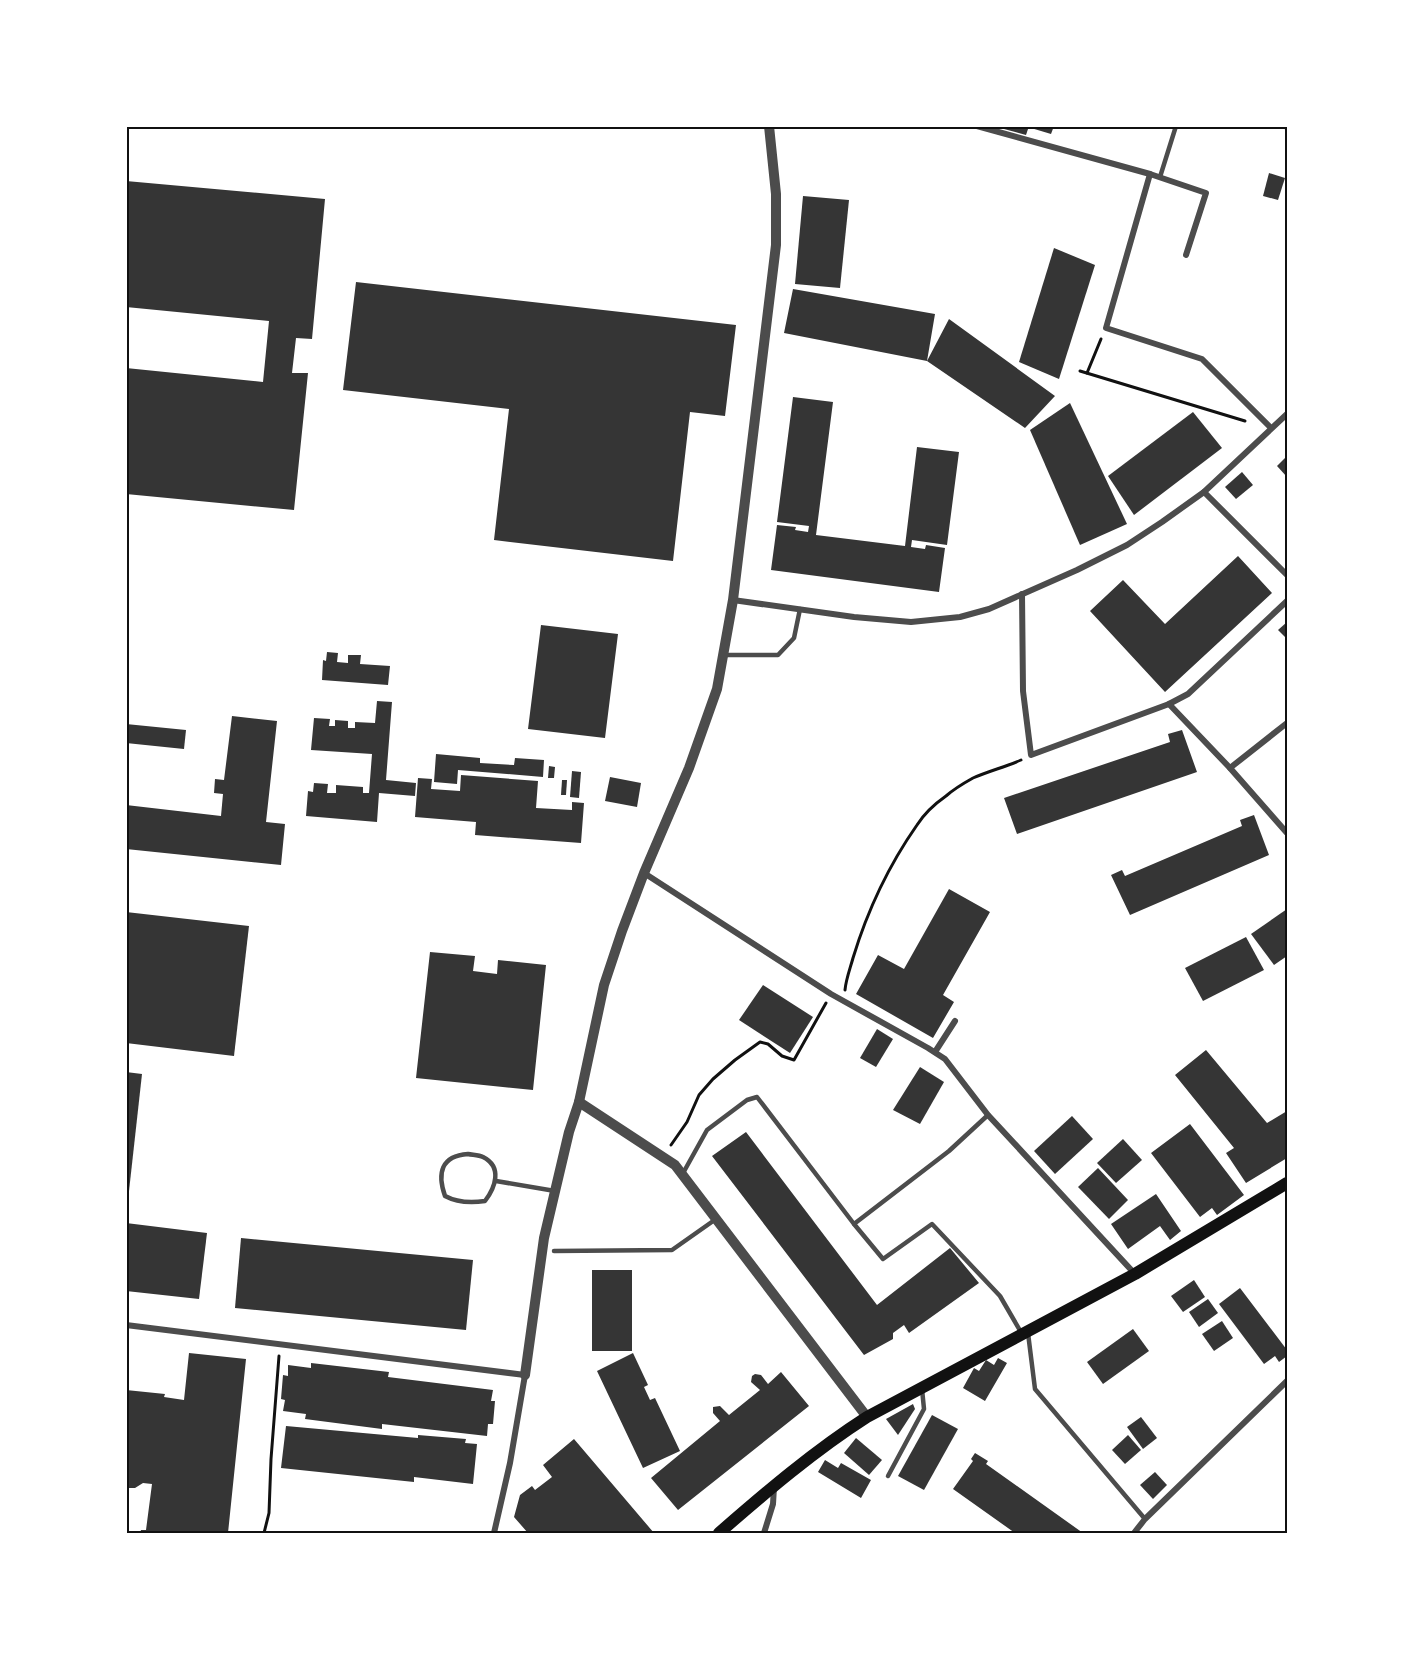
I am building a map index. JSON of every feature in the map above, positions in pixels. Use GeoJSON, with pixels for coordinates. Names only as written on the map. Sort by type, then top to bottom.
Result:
{"type":"FeatureCollection","features":[{"type":"Feature","properties":{"kind":"main road"},"geometry":{"type":"LineString","coordinates":[[719,1533],[774,1485],[867,1417],[1135,1274],[1287,1182]]}},
{"type":"Feature","properties":{"kind":"street"},"geometry":{"type":"LineString","coordinates":[[494,1533],[510,1463],[525,1376],[544,1238],[569,1132],[579,1102],[604,985],[644,873],[689,768],[717,689],[733,600],[776,245],[776,194],[769,126]]}},
{"type":"Feature","properties":{"kind":"street"},"geometry":{"type":"LineString","coordinates":[[976,126],[1150,174],[1206,193],[1186,255]]}},
{"type":"Feature","properties":{"kind":"street"},"geometry":{"type":"LineString","coordinates":[[1150,174],[1106,328],[1202,359],[1271,429]]}},
{"type":"Feature","properties":{"kind":"street"},"geometry":{"type":"LineString","coordinates":[[733,600],[911,622],[960,617],[989,609],[1127,545],[1204,492],[1287,414]]}},
{"type":"Feature","properties":{"kind":"street"},"geometry":{"type":"LineString","coordinates":[[1204,492],[1287,575]]}},
{"type":"Feature","properties":{"kind":"street"},"geometry":{"type":"LineString","coordinates":[[1022,594],[1023,691],[1030,756],[1169,704],[1188,694],[1287,601]]}},
{"type":"Feature","properties":{"kind":"street"},"geometry":{"type":"LineString","coordinates":[[1169,704],[1230,768],[1287,833]]}},
{"type":"Feature","properties":{"kind":"street"},"geometry":{"type":"LineString","coordinates":[[1230,768],[1287,723]]}},
{"type":"Feature","properties":{"kind":"street"},"geometry":{"type":"LineString","coordinates":[[644,873],[831,994],[945,1059],[988,1115],[1135,1274]]}},
{"type":"Feature","properties":{"kind":"street"},"geometry":{"type":"LineString","coordinates":[[935,1052],[955,1021]]}},
{"type":"Feature","properties":{"kind":"street"},"geometry":{"type":"LineString","coordinates":[[579,1102],[675,1165],[867,1417]]}},
{"type":"Feature","properties":{"kind":"street"},"geometry":{"type":"LineString","coordinates":[[126,1325],[525,1376]]}},
{"type":"Feature","properties":{"kind":"street"},"geometry":{"type":"LineString","coordinates":[[1134,1533],[1145,1519],[1287,1381]]}},
{"type":"Feature","properties":{"kind":"street"},"geometry":{"type":"LineString","coordinates":[[764,1533],[773,1504],[774,1485]]}},
{"type":"Feature","properties":{"kind":"lane"},"geometry":{"type":"LineString","coordinates":[[1160,177],[1176,126]]}},
{"type":"Feature","properties":{"kind":"lane"},"geometry":{"type":"LineString","coordinates":[[723,655],[778,654],[794,638],[800,609]]}},
{"type":"Feature","properties":{"kind":"lane"},"geometry":{"type":"LineString","coordinates":[[682,1175],[707,1130],[747,1100],[756,1097],[883,1259],[932,1224],[1000,1296],[1025,1332],[1035,1389],[1145,1519]]}},
{"type":"Feature","properties":{"kind":"lane"},"geometry":{"type":"LineString","coordinates":[[854,1224],[949,1151],[988,1115]]}},
{"type":"Feature","properties":{"kind":"lane"},"geometry":{"type":"LineString","coordinates":[[457,1155],[483,1156],[491,1164],[496,1181],[485,1201],[453,1200],[445,1196],[442,1187],[443,1167],[448,1160],[457,1155]]}},
{"type":"Feature","properties":{"kind":"lane"},"geometry":{"type":"LineString","coordinates":[[496,1181],[555,1191]]}},
{"type":"Feature","properties":{"kind":"lane"},"geometry":{"type":"LineString","coordinates":[[554,1251],[672,1250],[716,1219]]}},
{"type":"Feature","properties":{"kind":"lane"},"geometry":{"type":"LineString","coordinates":[[888,1476],[924,1409],[922,1387]]}},
{"type":"Feature","properties":{"kind":"path"},"geometry":{"type":"LineString","coordinates":[[1087,373],[1106,328]]}},
{"type":"Feature","properties":{"kind":"path"},"geometry":{"type":"LineString","coordinates":[[1080,371],[1271,429]]}},
{"type":"Feature","properties":{"kind":"path"},"geometry":{"type":"LineString","coordinates":[[844,1001],[846,981],[865,923],[898,855],[918,823],[944,797],[961,785],[973,778],[1030,756]]}},
{"type":"Feature","properties":{"kind":"path"},"geometry":{"type":"LineString","coordinates":[[671,1145],[687,1122],[699,1095],[713,1079],[760,1042],[768,1044],[782,1056],[794,1060],[831,994]]}},
{"type":"Feature","properties":{"kind":"path"},"geometry":{"type":"LineString","coordinates":[[264,1533],[268,1513],[279,1354]]}},
{"type":"Feature","properties":{"kind":"building"},"geometry":{"type":"Polygon","coordinates":[[[1005,126],[1029,126],[1026,135],[1004,129],[1005,126]]]}},
{"type":"Feature","properties":{"kind":"building"},"geometry":{"type":"Polygon","coordinates":[[[1031,126],[1054,126],[1051,134],[1031,128],[1031,126]]]}},
{"type":"Feature","properties":{"kind":"building"},"geometry":{"type":"Polygon","coordinates":[[[1269,173],[1285,178],[1278,200],[1263,196],[1269,173]]]}},
{"type":"Feature","properties":{"kind":"building"},"geometry":{"type":"Polygon","coordinates":[[[126,181],[325,199],[312,339],[296,338],[292,373],[308,373],[294,510],[126,494],[126,368],[263,382],[269,321],[126,307],[126,181]]]}},
{"type":"Feature","properties":{"kind":"building"},"geometry":{"type":"Polygon","coordinates":[[[803,196],[849,200],[840,288],[795,284],[803,196]]]}},
{"type":"Feature","properties":{"kind":"building"},"geometry":{"type":"Polygon","coordinates":[[[1054,248],[1095,265],[1059,379],[1019,362],[1054,248]]]}},
{"type":"Feature","properties":{"kind":"building"},"geometry":{"type":"Polygon","coordinates":[[[356,282],[736,325],[725,416],[690,412],[673,561],[494,540],[509,409],[343,390],[356,282]]]}},
{"type":"Feature","properties":{"kind":"building"},"geometry":{"type":"Polygon","coordinates":[[[793,289],[935,314],[927,361],[784,333],[793,289]]]}},
{"type":"Feature","properties":{"kind":"building"},"geometry":{"type":"Polygon","coordinates":[[[949,319],[1055,396],[1025,428],[927,361],[949,319]]]}},
{"type":"Feature","properties":{"kind":"building"},"geometry":{"type":"Polygon","coordinates":[[[793,397],[833,402],[816,535],[905,546],[917,447],[959,452],[947,545],[912,540],[911,547],[925,549],[926,545],[945,548],[939,592],[771,570],[777,525],[796,527],[795,530],[808,532],[809,526],[777,522],[793,397]]]}},
{"type":"Feature","properties":{"kind":"building"},"geometry":{"type":"Polygon","coordinates":[[[1070,403],[1127,524],[1080,545],[1030,430],[1070,403]]]}},
{"type":"Feature","properties":{"kind":"building"},"geometry":{"type":"Polygon","coordinates":[[[1193,412],[1222,448],[1134,515],[1108,476],[1193,412]]]}},
{"type":"Feature","properties":{"kind":"building"},"geometry":{"type":"Polygon","coordinates":[[[1287,456],[1287,477],[1277,466],[1287,456]]]}},
{"type":"Feature","properties":{"kind":"building"},"geometry":{"type":"Polygon","coordinates":[[[1242,472],[1253,485],[1236,499],[1225,487],[1242,472]]]}},
{"type":"Feature","properties":{"kind":"building"},"geometry":{"type":"Polygon","coordinates":[[[1238,556],[1272,593],[1165,692],[1090,611],[1123,580],[1165,624],[1238,556]]]}},
{"type":"Feature","properties":{"kind":"building"},"geometry":{"type":"Polygon","coordinates":[[[1287,622],[1287,639],[1278,630],[1287,622]]]}},
{"type":"Feature","properties":{"kind":"building"},"geometry":{"type":"Polygon","coordinates":[[[541,625],[618,634],[605,738],[528,729],[541,625]]]}},
{"type":"Feature","properties":{"kind":"building"},"geometry":{"type":"Polygon","coordinates":[[[327,652],[338,653],[337,662],[348,663],[348,655],[361,655],[360,664],[390,666],[388,685],[322,680],[323,660],[326,661],[327,652]]]}},
{"type":"Feature","properties":{"kind":"building"},"geometry":{"type":"Polygon","coordinates":[[[377,701],[392,702],[386,780],[416,783],[415,796],[379,793],[377,822],[306,816],[308,791],[313,792],[314,783],[328,784],[327,793],[336,793],[336,785],[363,787],[363,793],[369,793],[372,754],[311,750],[314,718],[330,719],[329,726],[335,726],[335,720],[348,721],[348,728],[355,728],[355,722],[375,723],[377,701]]]}},
{"type":"Feature","properties":{"kind":"building"},"geometry":{"type":"Polygon","coordinates":[[[232,716],[277,721],[266,822],[285,824],[281,865],[126,849],[126,805],[221,816],[223,794],[214,793],[215,779],[224,780],[232,716]]]}},
{"type":"Feature","properties":{"kind":"building"},"geometry":{"type":"Polygon","coordinates":[[[126,724],[186,730],[184,749],[126,743],[126,724]]]}},
{"type":"Feature","properties":{"kind":"building"},"geometry":{"type":"Polygon","coordinates":[[[1182,730],[1197,772],[1017,834],[1004,798],[1170,742],[1168,734],[1182,730]]]}},
{"type":"Feature","properties":{"kind":"building"},"geometry":{"type":"Polygon","coordinates":[[[436,754],[480,758],[480,763],[514,765],[515,758],[544,760],[543,777],[458,770],[457,784],[434,782],[436,754]]]}},
{"type":"Feature","properties":{"kind":"building"},"geometry":{"type":"Polygon","coordinates":[[[549,766],[555,767],[554,778],[548,778],[549,766]]]}},
{"type":"Feature","properties":{"kind":"building"},"geometry":{"type":"Polygon","coordinates":[[[572,771],[581,772],[579,798],[570,797],[572,771]]]}},
{"type":"Feature","properties":{"kind":"building"},"geometry":{"type":"Polygon","coordinates":[[[461,775],[538,781],[536,808],[572,810],[572,802],[584,803],[581,843],[475,835],[476,822],[415,817],[418,778],[432,779],[431,789],[460,791],[461,775]]]}},
{"type":"Feature","properties":{"kind":"building"},"geometry":{"type":"Polygon","coordinates":[[[610,777],[641,783],[637,807],[605,801],[610,777]]]}},
{"type":"Feature","properties":{"kind":"building"},"geometry":{"type":"Polygon","coordinates":[[[562,780],[567,780],[566,795],[561,795],[562,780]]]}},
{"type":"Feature","properties":{"kind":"building"},"geometry":{"type":"Polygon","coordinates":[[[1254,815],[1269,855],[1130,915],[1111,875],[1122,870],[1125,876],[1242,826],[1240,820],[1254,815]]]}},
{"type":"Feature","properties":{"kind":"building"},"geometry":{"type":"Polygon","coordinates":[[[949,889],[990,912],[943,995],[954,1002],[933,1038],[856,994],[878,955],[904,969],[949,889]]]}},
{"type":"Feature","properties":{"kind":"building"},"geometry":{"type":"Polygon","coordinates":[[[1287,909],[1287,956],[1274,965],[1251,934],[1287,909]]]}},
{"type":"Feature","properties":{"kind":"building"},"geometry":{"type":"Polygon","coordinates":[[[126,912],[249,926],[234,1056],[126,1043],[126,912]]]}},
{"type":"Feature","properties":{"kind":"building"},"geometry":{"type":"Polygon","coordinates":[[[1246,937],[1264,970],[1203,1001],[1185,968],[1246,937]]]}},
{"type":"Feature","properties":{"kind":"building"},"geometry":{"type":"Polygon","coordinates":[[[430,952],[475,956],[473,971],[497,974],[498,960],[546,965],[533,1090],[416,1078],[430,952]]]}},
{"type":"Feature","properties":{"kind":"building"},"geometry":{"type":"Polygon","coordinates":[[[763,985],[813,1017],[790,1053],[739,1020],[763,985]]]}},
{"type":"Feature","properties":{"kind":"building"},"geometry":{"type":"Polygon","coordinates":[[[877,1029],[893,1039],[876,1067],[860,1058],[877,1029]]]}},
{"type":"Feature","properties":{"kind":"building"},"geometry":{"type":"Polygon","coordinates":[[[1206,1050],[1267,1123],[1287,1111],[1287,1158],[1246,1183],[1226,1153],[1234,1148],[1175,1075],[1206,1050]]]}},
{"type":"Feature","properties":{"kind":"building"},"geometry":{"type":"Polygon","coordinates":[[[920,1067],[944,1082],[920,1124],[893,1110],[920,1067]]]}},
{"type":"Feature","properties":{"kind":"building"},"geometry":{"type":"Polygon","coordinates":[[[126,1072],[142,1074],[129,1191],[126,1191],[126,1072]]]}},
{"type":"Feature","properties":{"kind":"building"},"geometry":{"type":"Polygon","coordinates":[[[1072,1116],[1093,1139],[1055,1174],[1034,1151],[1072,1116]]]}},
{"type":"Feature","properties":{"kind":"building"},"geometry":{"type":"Polygon","coordinates":[[[1190,1124],[1244,1195],[1217,1215],[1212,1208],[1200,1217],[1151,1153],[1190,1124]]]}},
{"type":"Feature","properties":{"kind":"building"},"geometry":{"type":"Polygon","coordinates":[[[746,1132],[877,1305],[950,1248],[979,1283],[909,1333],[904,1325],[893,1333],[893,1339],[864,1355],[712,1156],[746,1132]]]}},
{"type":"Feature","properties":{"kind":"building"},"geometry":{"type":"Polygon","coordinates":[[[1123,1139],[1142,1160],[1116,1183],[1097,1163],[1123,1139]]]}},
{"type":"Feature","properties":{"kind":"building"},"geometry":{"type":"Polygon","coordinates":[[[1098,1168],[1128,1200],[1109,1219],[1078,1187],[1098,1168]]]}},
{"type":"Feature","properties":{"kind":"building"},"geometry":{"type":"Polygon","coordinates":[[[1156,1194],[1181,1231],[1170,1240],[1160,1226],[1128,1249],[1111,1224],[1156,1194]]]}},
{"type":"Feature","properties":{"kind":"building"},"geometry":{"type":"Polygon","coordinates":[[[126,1223],[207,1233],[199,1299],[126,1291],[126,1223]]]}},
{"type":"Feature","properties":{"kind":"building"},"geometry":{"type":"Polygon","coordinates":[[[241,1238],[473,1260],[466,1330],[235,1308],[241,1238]]]}},
{"type":"Feature","properties":{"kind":"building"},"geometry":{"type":"Polygon","coordinates":[[[592,1270],[632,1270],[632,1351],[592,1351],[592,1270]]]}},
{"type":"Feature","properties":{"kind":"building"},"geometry":{"type":"Polygon","coordinates":[[[1194,1280],[1205,1297],[1183,1312],[1171,1296],[1194,1280]]]}},
{"type":"Feature","properties":{"kind":"building"},"geometry":{"type":"Polygon","coordinates":[[[1240,1288],[1287,1350],[1287,1356],[1279,1362],[1275,1356],[1264,1364],[1219,1304],[1240,1288]]]}},
{"type":"Feature","properties":{"kind":"building"},"geometry":{"type":"Polygon","coordinates":[[[1208,1299],[1218,1313],[1199,1327],[1189,1312],[1208,1299]]]}},
{"type":"Feature","properties":{"kind":"building"},"geometry":{"type":"Polygon","coordinates":[[[1222,1321],[1233,1338],[1214,1351],[1202,1334],[1222,1321]]]}},
{"type":"Feature","properties":{"kind":"building"},"geometry":{"type":"Polygon","coordinates":[[[1133,1329],[1149,1351],[1103,1384],[1087,1362],[1133,1329]]]}},
{"type":"Feature","properties":{"kind":"building"},"geometry":{"type":"Polygon","coordinates":[[[189,1353],[246,1359],[228,1533],[140,1533],[141,1530],[146,1530],[152,1484],[143,1483],[135,1488],[126,1488],[126,1390],[165,1394],[164,1397],[184,1400],[189,1353]]]}},
{"type":"Feature","properties":{"kind":"building"},"geometry":{"type":"Polygon","coordinates":[[[633,1353],[648,1385],[644,1387],[650,1400],[655,1398],[680,1451],[643,1468],[597,1371],[633,1353]]]}},
{"type":"Feature","properties":{"kind":"building"},"geometry":{"type":"Polygon","coordinates":[[[998,1358],[1007,1363],[985,1401],[963,1388],[974,1368],[979,1371],[986,1360],[994,1365],[998,1358]]]}},
{"type":"Feature","properties":{"kind":"building"},"geometry":{"type":"Polygon","coordinates":[[[311,1363],[389,1372],[388,1377],[493,1390],[491,1401],[495,1401],[493,1424],[488,1424],[487,1436],[382,1424],[382,1429],[305,1419],[306,1414],[283,1411],[285,1400],[281,1399],[283,1375],[288,1376],[288,1365],[311,1368],[311,1363]]]}},
{"type":"Feature","properties":{"kind":"building"},"geometry":{"type":"Polygon","coordinates":[[[781,1372],[809,1406],[678,1510],[651,1478],[720,1421],[713,1413],[713,1407],[720,1406],[729,1415],[760,1390],[751,1382],[752,1376],[761,1375],[768,1384],[781,1372]]]}},
{"type":"Feature","properties":{"kind":"building"},"geometry":{"type":"Polygon","coordinates":[[[913,1404],[915,1409],[898,1435],[886,1419],[913,1404]]]}},
{"type":"Feature","properties":{"kind":"building"},"geometry":{"type":"Polygon","coordinates":[[[932,1415],[958,1429],[924,1490],[898,1476],[932,1415]]]}},
{"type":"Feature","properties":{"kind":"building"},"geometry":{"type":"Polygon","coordinates":[[[1141,1417],[1157,1438],[1143,1449],[1127,1427],[1141,1417]]]}},
{"type":"Feature","properties":{"kind":"building"},"geometry":{"type":"Polygon","coordinates":[[[286,1426],[418,1438],[418,1435],[466,1439],[465,1443],[477,1444],[473,1484],[414,1477],[414,1482],[281,1468],[286,1426]]]}},
{"type":"Feature","properties":{"kind":"building"},"geometry":{"type":"Polygon","coordinates":[[[1128,1435],[1141,1450],[1125,1464],[1112,1450],[1128,1435]]]}},
{"type":"Feature","properties":{"kind":"building"},"geometry":{"type":"Polygon","coordinates":[[[856,1438],[882,1460],[869,1475],[844,1453],[856,1438]]]}},
{"type":"Feature","properties":{"kind":"building"},"geometry":{"type":"Polygon","coordinates":[[[574,1439],[654,1533],[528,1533],[514,1517],[520,1495],[532,1486],[535,1490],[552,1477],[543,1465],[574,1439]]]}},
{"type":"Feature","properties":{"kind":"building"},"geometry":{"type":"Polygon","coordinates":[[[975,1453],[988,1461],[986,1464],[1083,1533],[1015,1533],[953,1489],[973,1461],[971,1459],[975,1453]]]}},
{"type":"Feature","properties":{"kind":"building"},"geometry":{"type":"Polygon","coordinates":[[[825,1460],[838,1468],[841,1463],[871,1480],[861,1498],[818,1472],[825,1460]]]}},
{"type":"Feature","properties":{"kind":"building"},"geometry":{"type":"Polygon","coordinates":[[[1155,1472],[1167,1485],[1153,1499],[1140,1485],[1155,1472]]]}}]}
